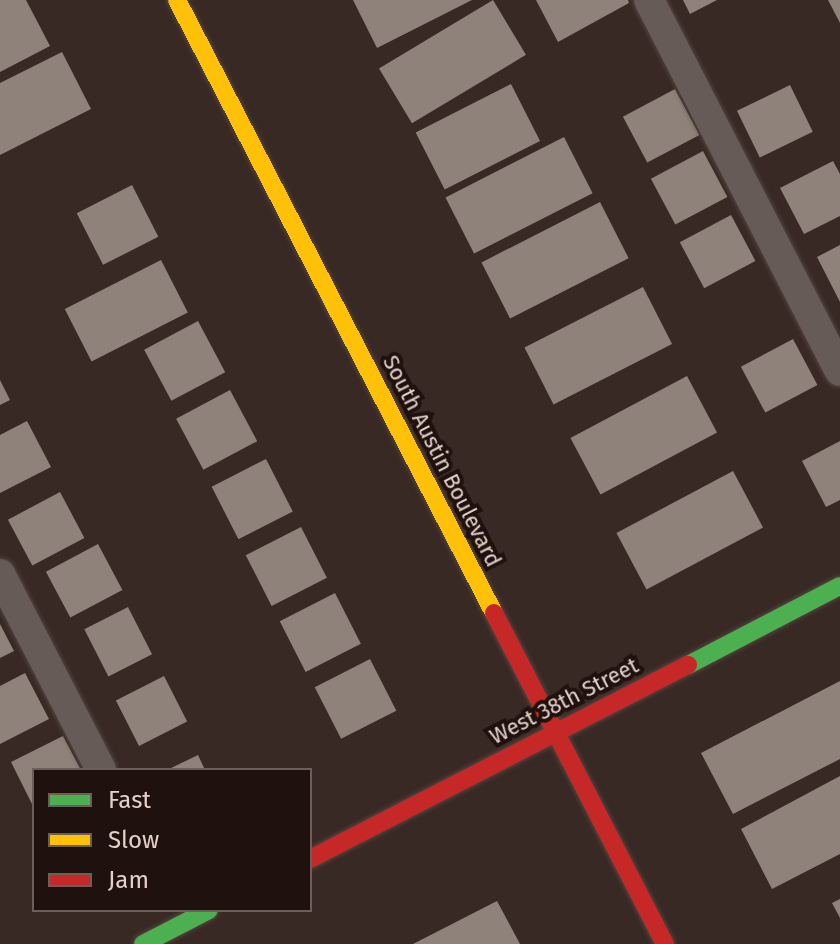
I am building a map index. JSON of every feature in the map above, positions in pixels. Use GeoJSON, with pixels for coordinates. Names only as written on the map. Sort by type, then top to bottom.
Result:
{"type":"FeatureCollection","features":[{"type":"Feature","properties":{"kind":"street","name":"South Austin Boulevard"},"geometry":{"type":"LineString","coordinates":[[177,0],[665,944]]}},
{"type":"Feature","properties":{"kind":"street","name":"West 38th Street"},"geometry":{"type":"LineString","coordinates":[[312,858],[840,586]]}},
{"type":"Feature","properties":{"kind":"street"},"geometry":{"type":"LineString","coordinates":[[143,944],[206,912]]}},
{"type":"Feature","properties":{"kind":"lane"},"geometry":{"type":"LineString","coordinates":[[649,0],[840,371]]}},
{"type":"Feature","properties":{"kind":"lane"},"geometry":{"type":"LineString","coordinates":[[0,574],[100,768]]}},
{"type":"Feature","properties":{"kind":"building"},"geometry":{"type":"Polygon","coordinates":[[[0,0],[26,0],[50,46],[0,72],[0,0]]]}},
{"type":"Feature","properties":{"kind":"building"},"geometry":{"type":"Polygon","coordinates":[[[353,0],[472,0],[377,48],[353,0]]]}},
{"type":"Feature","properties":{"kind":"building"},"geometry":{"type":"Polygon","coordinates":[[[493,0],[526,55],[412,123],[379,69],[493,0]]]}},
{"type":"Feature","properties":{"kind":"building"},"geometry":{"type":"Polygon","coordinates":[[[536,0],[628,0],[629,3],[558,42],[536,0]]]}},
{"type":"Feature","properties":{"kind":"building"},"geometry":{"type":"Polygon","coordinates":[[[683,0],[717,0],[690,14],[683,0]]]}},
{"type":"Feature","properties":{"kind":"building"},"geometry":{"type":"Polygon","coordinates":[[[828,0],[840,0],[840,23],[828,0]]]}},
{"type":"Feature","properties":{"kind":"building"},"geometry":{"type":"Polygon","coordinates":[[[62,52],[91,109],[0,155],[0,83],[62,52]]]}},
{"type":"Feature","properties":{"kind":"building"},"geometry":{"type":"Polygon","coordinates":[[[511,84],[540,141],[445,190],[416,133],[511,84]]]}},
{"type":"Feature","properties":{"kind":"building"},"geometry":{"type":"Polygon","coordinates":[[[790,85],[813,132],[760,158],[737,111],[790,85]]]}},
{"type":"Feature","properties":{"kind":"building"},"geometry":{"type":"Polygon","coordinates":[[[675,89],[699,135],[647,163],[623,117],[675,89]]]}},
{"type":"Feature","properties":{"kind":"building"},"geometry":{"type":"Polygon","coordinates":[[[564,137],[593,193],[474,254],[445,197],[564,137]]]}},
{"type":"Feature","properties":{"kind":"building"},"geometry":{"type":"Polygon","coordinates":[[[703,151],[727,197],[675,225],[651,179],[703,151]]]}},
{"type":"Feature","properties":{"kind":"building"},"geometry":{"type":"Polygon","coordinates":[[[833,161],[840,174],[840,216],[804,234],[780,188],[833,161]]]}},
{"type":"Feature","properties":{"kind":"building"},"geometry":{"type":"Polygon","coordinates":[[[132,185],[158,237],[103,265],[77,213],[132,185]]]}},
{"type":"Feature","properties":{"kind":"building"},"geometry":{"type":"Polygon","coordinates":[[[600,202],[629,258],[510,319],[481,262],[600,202]]]}},
{"type":"Feature","properties":{"kind":"building"},"geometry":{"type":"Polygon","coordinates":[[[731,215],[755,261],[704,288],[680,242],[731,215]]]}},
{"type":"Feature","properties":{"kind":"building"},"geometry":{"type":"Polygon","coordinates":[[[840,245],[840,302],[817,257],[840,245]]]}},
{"type":"Feature","properties":{"kind":"building"},"geometry":{"type":"Polygon","coordinates":[[[161,260],[188,313],[92,362],[65,309],[161,260]]]}},
{"type":"Feature","properties":{"kind":"building"},"geometry":{"type":"Polygon","coordinates":[[[643,287],[672,344],[554,404],[524,347],[643,287]]]}},
{"type":"Feature","properties":{"kind":"building"},"geometry":{"type":"Polygon","coordinates":[[[198,321],[225,372],[171,401],[144,350],[198,321]]]}},
{"type":"Feature","properties":{"kind":"building"},"geometry":{"type":"Polygon","coordinates":[[[793,339],[817,385],[765,413],[741,367],[793,339]]]}},
{"type":"Feature","properties":{"kind":"building"},"geometry":{"type":"Polygon","coordinates":[[[687,376],[717,433],[600,494],[570,438],[687,376]]]}},
{"type":"Feature","properties":{"kind":"building"},"geometry":{"type":"Polygon","coordinates":[[[0,380],[10,400],[0,405],[0,380]]]}},
{"type":"Feature","properties":{"kind":"building"},"geometry":{"type":"Polygon","coordinates":[[[230,390],[257,441],[203,470],[176,419],[230,390]]]}},
{"type":"Feature","properties":{"kind":"building"},"geometry":{"type":"Polygon","coordinates":[[[27,421],[51,467],[0,493],[0,435],[27,421]]]}},
{"type":"Feature","properties":{"kind":"building"},"geometry":{"type":"Polygon","coordinates":[[[840,441],[840,500],[826,507],[802,461],[840,441]]]}},
{"type":"Feature","properties":{"kind":"building"},"geometry":{"type":"Polygon","coordinates":[[[266,459],[293,512],[238,539],[212,487],[266,459]]]}},
{"type":"Feature","properties":{"kind":"building"},"geometry":{"type":"Polygon","coordinates":[[[733,471],[763,528],[646,589],[616,533],[733,471]]]}},
{"type":"Feature","properties":{"kind":"building"},"geometry":{"type":"Polygon","coordinates":[[[60,492],[84,538],[32,566],[8,520],[60,492]]]}},
{"type":"Feature","properties":{"kind":"building"},"geometry":{"type":"Polygon","coordinates":[[[301,527],[327,578],[272,606],[246,555],[301,527]]]}},
{"type":"Feature","properties":{"kind":"building"},"geometry":{"type":"Polygon","coordinates":[[[98,544],[122,590],[70,618],[46,572],[98,544]]]}},
{"type":"Feature","properties":{"kind":"building"},"geometry":{"type":"Polygon","coordinates":[[[335,593],[361,644],[306,672],[280,621],[335,593]]]}},
{"type":"Feature","properties":{"kind":"building"},"geometry":{"type":"Polygon","coordinates":[[[128,607],[152,654],[108,676],[84,629],[128,607]]]}},
{"type":"Feature","properties":{"kind":"building"},"geometry":{"type":"Polygon","coordinates":[[[0,624],[14,651],[0,658],[0,624]]]}},
{"type":"Feature","properties":{"kind":"building"},"geometry":{"type":"Polygon","coordinates":[[[370,659],[396,711],[341,739],[315,687],[370,659]]]}},
{"type":"Feature","properties":{"kind":"building"},"geometry":{"type":"Polygon","coordinates":[[[25,673],[49,719],[0,744],[0,686],[25,673]]]}},
{"type":"Feature","properties":{"kind":"building"},"geometry":{"type":"Polygon","coordinates":[[[164,676],[187,721],[139,746],[116,701],[164,676]]]}},
{"type":"Feature","properties":{"kind":"building"},"geometry":{"type":"Polygon","coordinates":[[[840,681],[840,759],[733,814],[701,753],[840,681]]]}},
{"type":"Feature","properties":{"kind":"building"},"geometry":{"type":"Polygon","coordinates":[[[63,736],[80,768],[32,768],[32,804],[11,762],[63,736]]]}},
{"type":"Feature","properties":{"kind":"building"},"geometry":{"type":"Polygon","coordinates":[[[198,755],[204,768],[171,768],[198,755]]]}},
{"type":"Feature","properties":{"kind":"building"},"geometry":{"type":"Polygon","coordinates":[[[840,776],[840,854],[772,889],[741,829],[840,776]]]}},
{"type":"Feature","properties":{"kind":"building"},"geometry":{"type":"Polygon","coordinates":[[[840,899],[840,918],[832,903],[840,899]]]}},
{"type":"Feature","properties":{"kind":"building"},"geometry":{"type":"Polygon","coordinates":[[[497,901],[520,944],[413,944],[497,901]]]}},
{"type":"Feature","properties":{"kind":"traffic: fast"},"geometry":{"type":"LineString","coordinates":[[688,665],[840,586]]}},
{"type":"Feature","properties":{"kind":"traffic: fast"},"geometry":{"type":"LineString","coordinates":[[143,944],[205,912]]}},
{"type":"Feature","properties":{"kind":"traffic: slow"},"geometry":{"type":"LineString","coordinates":[[177,0],[494,613]]}},
{"type":"Feature","properties":{"kind":"traffic: jam"},"geometry":{"type":"LineString","coordinates":[[494,613],[665,944]]}},
{"type":"Feature","properties":{"kind":"traffic: jam"},"geometry":{"type":"LineString","coordinates":[[312,858],[688,665]]}}]}
